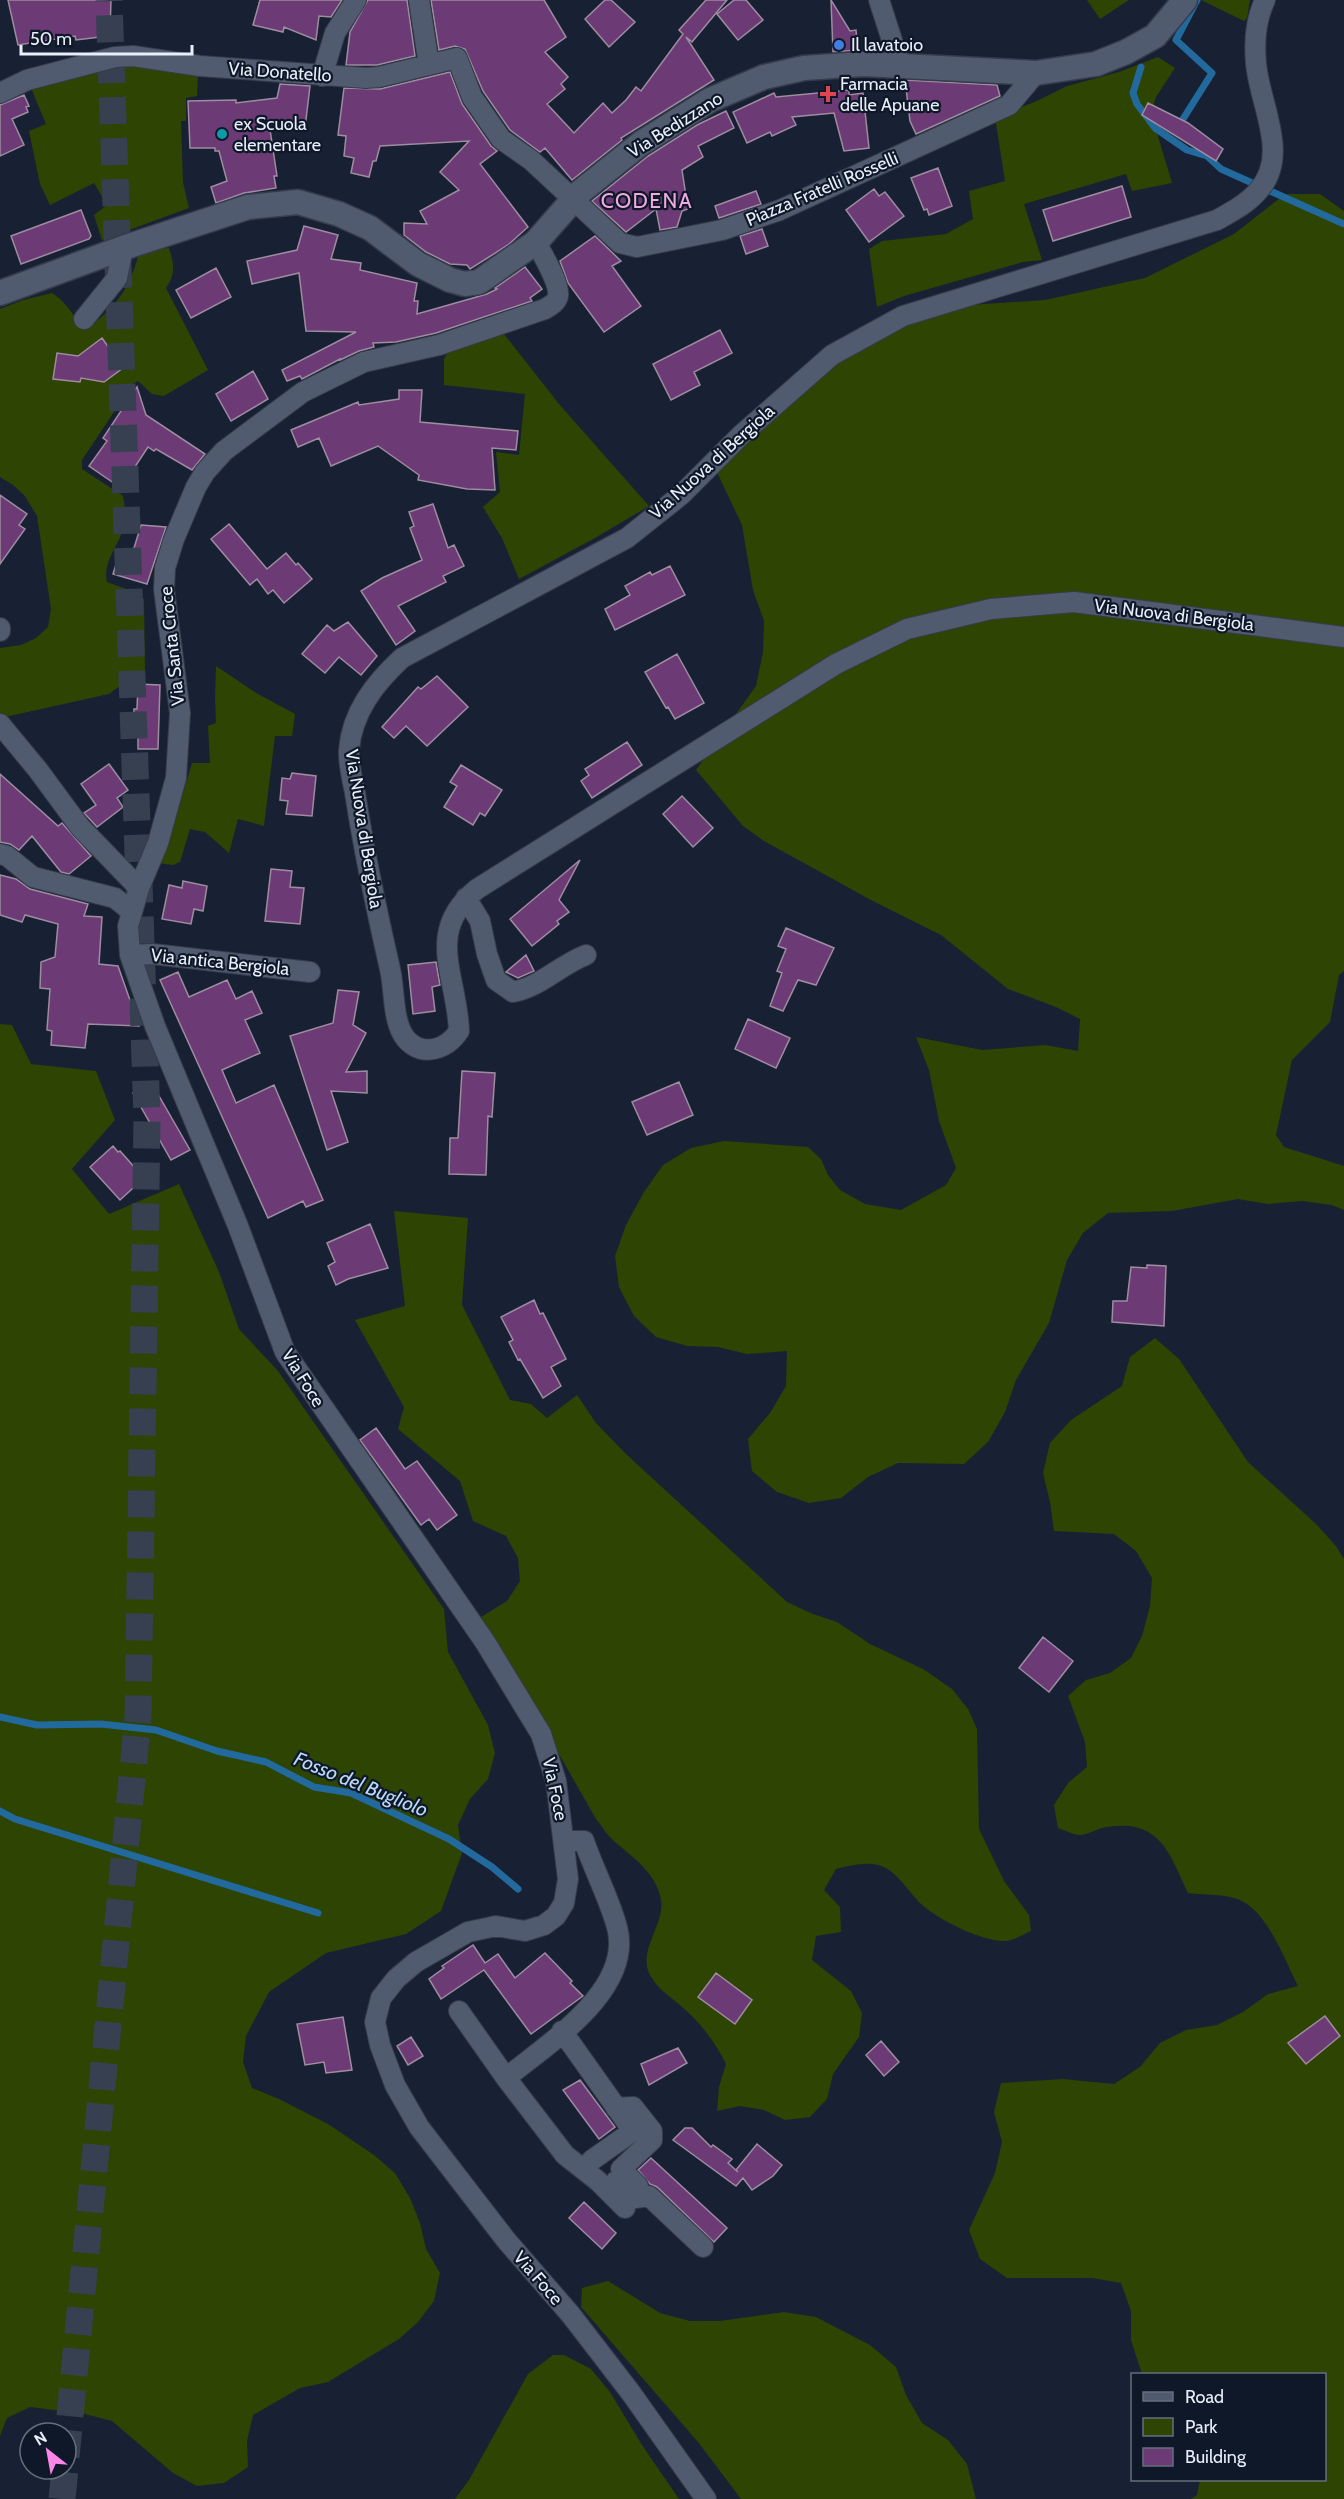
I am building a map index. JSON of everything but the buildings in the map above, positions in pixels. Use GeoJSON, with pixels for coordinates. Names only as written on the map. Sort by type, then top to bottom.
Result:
{"type":"FeatureCollection","features":[{"type":"Feature","properties":{"kind":"street"},"geometry":{"type":"LineString","coordinates":[[322,76],[335,33],[356,0]]}},
{"type":"Feature","properties":{"kind":"street"},"geometry":{"type":"LineString","coordinates":[[419,0],[429,65]]}},
{"type":"Feature","properties":{"kind":"street"},"geometry":{"type":"LineString","coordinates":[[879,0],[900,65]]}},
{"type":"Feature","properties":{"kind":"street","name":"Via Bedizzano"},"geometry":{"type":"LineString","coordinates":[[0,292],[248,207],[298,202],[339,214],[370,228],[418,264],[450,280],[465,284],[479,282],[536,242],[578,195],[640,144],[710,100],[764,77],[804,68],[863,64],[1036,73],[1096,64],[1126,52],[1155,36],[1185,0]]}},
{"type":"Feature","properties":{"kind":"street","name":"Via Nuova di Bergiola"},"geometry":{"type":"LineString","coordinates":[[1265,0],[1259,13],[1256,64],[1272,135],[1273,163],[1264,184],[1246,203],[1217,220],[1118,252],[958,297],[903,316],[873,332],[832,355],[741,435],[681,495],[627,538],[402,658],[382,676],[359,712],[349,752],[373,897],[391,972],[399,1022],[407,1040],[425,1050],[445,1046],[459,1031],[448,961],[447,937],[455,910],[466,898],[544,846],[826,670],[907,630],[991,609],[1074,602],[1344,637]]}},
{"type":"Feature","properties":{"kind":"street","name":"Via Donatello"},"geometry":{"type":"LineString","coordinates":[[0,93],[27,80],[115,57],[133,56],[200,66],[322,76],[379,77],[457,58]]}},
{"type":"Feature","properties":{"kind":"street","name":"Piazza Fratelli Rosselli"},"geometry":{"type":"LineString","coordinates":[[457,58],[472,97],[501,138],[578,195],[620,243],[637,247],[722,230],[780,210],[1009,105],[1036,73]]}},
{"type":"Feature","properties":{"kind":"street","name":"Via Santa Croce"},"geometry":{"type":"LineString","coordinates":[[130,955],[128,926],[139,888],[158,843],[176,778],[180,713],[164,589],[165,568],[174,539],[205,472],[224,451],[303,392],[364,362],[439,345],[545,309],[555,303],[558,296],[557,287],[536,242]]}},
{"type":"Feature","properties":{"kind":"street"},"geometry":{"type":"LineString","coordinates":[[84,320],[117,278],[123,248]]}},
{"type":"Feature","properties":{"kind":"street"},"geometry":{"type":"LineString","coordinates":[[0,724],[80,827],[139,888]]}},
{"type":"Feature","properties":{"kind":"street"},"geometry":{"type":"LineString","coordinates":[[0,854],[7,856],[33,877],[115,898],[132,912]]}},
{"type":"Feature","properties":{"kind":"street"},"geometry":{"type":"LineString","coordinates":[[466,898],[480,921],[495,980],[513,992],[526,989],[586,955]]}},
{"type":"Feature","properties":{"kind":"street","name":"Via antica Bergiola"},"geometry":{"type":"LineString","coordinates":[[130,955],[153,954],[310,972]]}},
{"type":"Feature","properties":{"kind":"street","name":"Via Foce"},"geometry":{"type":"LineString","coordinates":[[130,955],[155,1026],[215,1167],[285,1352],[485,1642],[541,1734],[556,1781],[568,1879],[564,1903],[556,1916],[544,1925],[525,1931],[496,1926],[468,1932],[416,1962],[396,1979],[381,1998],[375,2022],[395,2085],[419,2127],[506,2240],[571,2315],[631,2393],[706,2499]]}},
{"type":"Feature","properties":{"kind":"street"},"geometry":{"type":"LineString","coordinates":[[506,2078],[580,2017],[597,1998],[616,1968],[617,1928],[584,1841],[564,1841]]}},
{"type":"Feature","properties":{"kind":"street"},"geometry":{"type":"LineString","coordinates":[[459,2011],[506,2078],[565,2155],[626,2208]]}},
{"type":"Feature","properties":{"kind":"street"},"geometry":{"type":"LineString","coordinates":[[562,2031],[633,2132],[592,2160]]}},
{"type":"Feature","properties":{"kind":"street"},"geometry":{"type":"LineString","coordinates":[[616,2108],[633,2106],[652,2131],[652,2140],[621,2169],[703,2247]]}},
{"type":"Feature","properties":{"kind":"street"},"geometry":{"type":"LineString","coordinates":[[565,2155],[592,2160],[635,2198],[649,2196]]}},
{"type":"Feature","properties":{"kind":"green space"},"geometry":{"type":"Polygon","coordinates":[[[1087,0],[1129,0],[1100,19],[1087,0]]]}},
{"type":"Feature","properties":{"kind":"green space"},"geometry":{"type":"Polygon","coordinates":[[[1201,0],[1250,0],[1247,18],[1244,21],[1201,0]]]}},
{"type":"Feature","properties":{"kind":"green space"},"geometry":{"type":"Polygon","coordinates":[[[1158,57],[1175,68],[1156,97],[1151,113],[1172,183],[1132,191],[1126,174],[1024,204],[1042,260],[1023,262],[904,296],[877,307],[869,249],[882,241],[946,234],[973,219],[969,191],[1005,181],[995,117],[1037,101],[1067,86],[1119,72],[1158,57]]]}},
{"type":"Feature","properties":{"kind":"green space"},"geometry":{"type":"Polygon","coordinates":[[[119,63],[198,73],[197,96],[186,98],[186,121],[181,121],[183,182],[189,208],[102,240],[94,215],[107,205],[94,183],[50,205],[40,184],[29,131],[46,124],[31,88],[119,63]]]}},
{"type":"Feature","properties":{"kind":"green space"},"geometry":{"type":"Polygon","coordinates":[[[1285,194],[1320,194],[1344,211],[1344,971],[1339,975],[1330,1022],[1292,1060],[1276,1135],[1284,1147],[1344,1166],[1344,1210],[1332,1205],[1302,1201],[1268,1204],[1238,1199],[1172,1211],[1108,1213],[1083,1233],[1067,1260],[1049,1323],[1016,1380],[1005,1412],[988,1442],[964,1464],[898,1463],[868,1477],[841,1498],[809,1503],[777,1492],[752,1471],[748,1439],[770,1413],[786,1386],[787,1351],[747,1354],[718,1347],[687,1346],[656,1337],[634,1316],[619,1287],[615,1256],[626,1225],[644,1192],[663,1165],[691,1148],[724,1141],[808,1147],[821,1159],[828,1175],[840,1190],[865,1204],[901,1210],[946,1185],[956,1168],[939,1121],[929,1070],[916,1037],[982,1050],[1045,1045],[1078,1051],[1080,1019],[1056,1007],[1008,989],[941,935],[869,899],[764,841],[743,826],[696,770],[756,686],[763,652],[764,621],[753,590],[742,525],[715,468],[819,374],[875,333],[939,307],[1045,300],[1145,278],[1234,234],[1285,194]]]}},
{"type":"Feature","properties":{"kind":"green space"},"geometry":{"type":"Polygon","coordinates":[[[169,248],[173,269],[166,288],[208,370],[164,396],[152,394],[138,381],[125,388],[116,409],[82,460],[82,469],[123,496],[124,525],[109,560],[107,582],[129,590],[144,599],[145,672],[133,676],[109,694],[5,717],[0,713],[0,648],[21,645],[36,638],[48,627],[51,609],[37,516],[25,496],[0,477],[0,309],[23,300],[52,293],[63,301],[86,330],[120,297],[131,278],[139,253],[146,250],[169,248]]]}},
{"type":"Feature","properties":{"kind":"green space"},"geometry":{"type":"Polygon","coordinates":[[[504,334],[559,404],[649,506],[519,579],[502,538],[483,507],[500,492],[496,452],[519,455],[525,394],[444,385],[444,359],[449,350],[504,334]]]}},
{"type":"Feature","properties":{"kind":"green space"},"geometry":{"type":"Polygon","coordinates":[[[216,666],[258,694],[295,714],[292,736],[275,736],[264,826],[238,819],[229,853],[205,832],[190,829],[180,862],[173,865],[158,863],[176,817],[192,763],[210,763],[208,726],[216,723],[216,666]]]}},
{"type":"Feature","properties":{"kind":"green space"},"geometry":{"type":"Polygon","coordinates":[[[0,1024],[12,1025],[31,1064],[96,1071],[115,1120],[72,1169],[109,1214],[179,1184],[219,1272],[239,1329],[278,1371],[444,1609],[448,1652],[488,1725],[495,1753],[488,1779],[470,1799],[458,1825],[462,1853],[441,1911],[406,1934],[326,1953],[269,1992],[246,2036],[243,2062],[252,2088],[328,2124],[374,2155],[395,2173],[410,2198],[420,2223],[426,2249],[440,2273],[434,2301],[418,2322],[399,2339],[328,2382],[300,2388],[253,2415],[247,2441],[248,2467],[224,2483],[197,2486],[173,2473],[112,2421],[85,2414],[30,2407],[7,2418],[0,2436],[0,1024]]]}},
{"type":"Feature","properties":{"kind":"green space"},"geometry":{"type":"Polygon","coordinates":[[[394,1211],[468,1218],[462,1305],[510,1400],[531,1404],[547,1418],[577,1395],[596,1423],[626,1454],[787,1602],[837,1622],[870,1644],[923,1669],[952,1689],[968,1709],[977,1729],[979,1829],[1004,1881],[1029,1915],[1031,1931],[1008,1941],[984,1938],[959,1928],[925,1908],[886,1868],[868,1864],[836,1869],[824,1890],[840,1907],[841,1932],[816,1936],[812,1960],[851,1991],[862,2013],[859,2037],[833,2074],[827,2099],[810,2117],[785,2120],[764,2110],[740,2106],[717,2111],[719,2087],[726,2064],[701,2026],[657,1985],[647,1966],[649,1947],[661,1909],[659,1890],[643,1866],[611,1839],[596,1819],[481,1617],[507,1601],[520,1581],[518,1558],[506,1536],[473,1521],[460,1481],[398,1429],[404,1407],[355,1320],[405,1306],[394,1211]]]}},
{"type":"Feature","properties":{"kind":"green space"},"geometry":{"type":"Polygon","coordinates":[[[1155,1338],[1179,1359],[1248,1462],[1316,1524],[1336,1546],[1344,1559],[1344,2499],[1191,2499],[1197,2495],[1200,2481],[1326,2481],[1326,2373],[1142,2373],[1131,2340],[1131,2311],[1121,2283],[1092,2278],[1007,2278],[980,2259],[969,2230],[995,2173],[1002,2142],[994,2112],[1001,2083],[1063,2079],[1114,2084],[1140,2067],[1160,2043],[1186,2030],[1217,2025],[1243,2012],[1268,1994],[1298,1986],[1273,1935],[1256,1911],[1234,1898],[1188,1893],[1167,1851],[1149,1832],[1137,1827],[1121,1826],[1102,1828],[1080,1835],[1058,1828],[1054,1805],[1068,1783],[1087,1767],[1085,1742],[1068,1696],[1086,1680],[1110,1673],[1131,1658],[1142,1636],[1150,1606],[1152,1578],[1136,1551],[1114,1534],[1054,1531],[1043,1473],[1050,1443],[1071,1420],[1122,1386],[1130,1357],[1155,1338]]]}},
{"type":"Feature","properties":{"kind":"green space"},"geometry":{"type":"Polygon","coordinates":[[[608,2281],[660,2313],[690,2321],[720,2321],[784,2312],[816,2317],[870,2345],[896,2367],[906,2395],[922,2423],[948,2440],[967,2464],[976,2499],[741,2499],[698,2442],[581,2307],[582,2288],[608,2281]]]}},
{"type":"Feature","properties":{"kind":"green space"},"geometry":{"type":"Polygon","coordinates":[[[553,2355],[564,2355],[591,2369],[610,2392],[642,2445],[679,2499],[455,2499],[469,2480],[528,2374],[553,2355]]]}},
{"type":"Feature","properties":{"kind":"waterway"},"geometry":{"type":"LineString","coordinates":[[1178,127],[1212,73],[1176,40],[1197,0]]}},
{"type":"Feature","properties":{"kind":"waterway"},"geometry":{"type":"LineString","coordinates":[[1141,67],[1133,93],[1137,104],[1155,128],[1187,150],[1207,156],[1221,169],[1344,224]]}},
{"type":"Feature","properties":{"kind":"waterway","name":"Fosso del Bugliolo"},"geometry":{"type":"LineString","coordinates":[[0,1717],[37,1725],[101,1724],[156,1730],[217,1751],[266,1762],[314,1787],[351,1793],[449,1839],[492,1867],[518,1889]]}},
{"type":"Feature","properties":{"kind":"waterway","name":"Fosso del Bugliolo"},"geometry":{"type":"LineString","coordinates":[[0,1811],[15,1819],[318,1913]]}},
{"type":"Feature","properties":{"kind":"tunnel"},"geometry":{"type":"LineString","coordinates":[[70,2421],[138,1717],[147,1119],[109,0]]}},
{"type":"Feature","properties":{"kind":"tunnel"},"geometry":{"type":"LineString","coordinates":[[62,2499],[64,2481]]}},
{"type":"Feature","properties":{"kind":"place","name":"Il lavatoio"},"geometry":{"type":"Point","coordinates":[839,45]}},
{"type":"Feature","properties":{"kind":"place","name":"Farmacia delle Apuane"},"geometry":{"type":"Point","coordinates":[828,94]}},
{"type":"Feature","properties":{"kind":"place","name":"ex Scuola elementare"},"geometry":{"type":"Point","coordinates":[222,134]}},
{"type":"Feature","properties":{"kind":"district","name":"CODENA"},"geometry":{"type":"Point","coordinates":[647,201]}}]}
